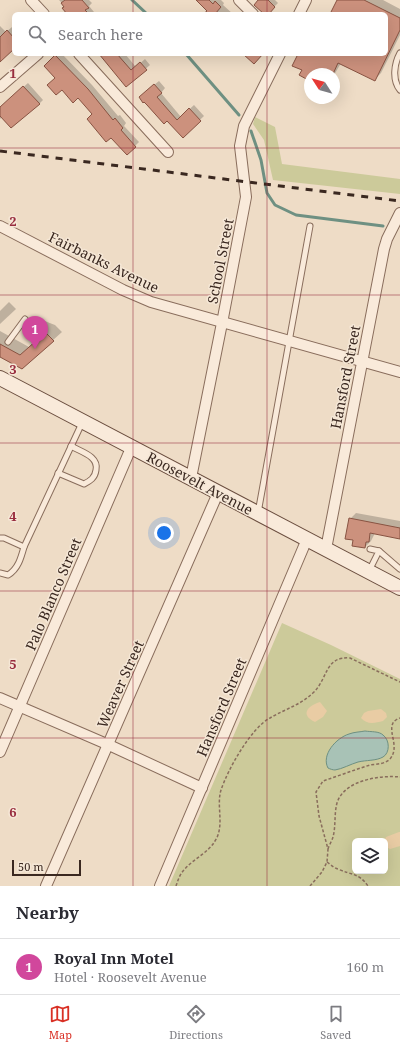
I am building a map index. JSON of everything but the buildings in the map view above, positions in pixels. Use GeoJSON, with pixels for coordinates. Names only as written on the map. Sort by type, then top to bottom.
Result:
{"type":"FeatureCollection","features":[{"type":"Feature","properties":{"kind":"main road","name":"Roosevelt Avenue"},"geometry":{"type":"LineString","coordinates":[[0,378],[400,588]]}},
{"type":"Feature","properties":{"kind":"street"},"geometry":{"type":"LineString","coordinates":[[31,0],[42,12]]}},
{"type":"Feature","properties":{"kind":"street"},"geometry":{"type":"LineString","coordinates":[[239,0],[251,12]]}},
{"type":"Feature","properties":{"kind":"street"},"geometry":{"type":"LineString","coordinates":[[301,12],[306,0]]}},
{"type":"Feature","properties":{"kind":"street"},"geometry":{"type":"LineString","coordinates":[[0,87],[36,56]]}},
{"type":"Feature","properties":{"kind":"street"},"geometry":{"type":"LineString","coordinates":[[81,56],[168,152]]}},
{"type":"Feature","properties":{"kind":"street","name":"School Street"},"geometry":{"type":"LineString","coordinates":[[191,478],[246,197],[240,146],[242,135],[244,126],[279,56]]}},
{"type":"Feature","properties":{"kind":"street","name":"Hansford Street"},"geometry":{"type":"LineString","coordinates":[[326,549],[384,249],[387,239],[400,214]]}},
{"type":"Feature","properties":{"kind":"street","name":"Fairbanks Avenue"},"geometry":{"type":"LineString","coordinates":[[0,226],[130,293],[151,302],[400,372]]}},
{"type":"Feature","properties":{"kind":"street","name":"Palo Blanco Street"},"geometry":{"type":"LineString","coordinates":[[0,752],[131,448]]}},
{"type":"Feature","properties":{"kind":"street","name":"Weaver Street"},"geometry":{"type":"LineString","coordinates":[[46,886],[218,493]]}},
{"type":"Feature","properties":{"kind":"street","name":"Hansford Street"},"geometry":{"type":"LineString","coordinates":[[160,886],[307,539]]}},
{"type":"Feature","properties":{"kind":"street"},"geometry":{"type":"LineString","coordinates":[[0,698],[109,745],[202,788]]}},
{"type":"Feature","properties":{"kind":"lane"},"geometry":{"type":"LineString","coordinates":[[400,53],[396,60],[395,73],[395,82],[400,90]]}},
{"type":"Feature","properties":{"kind":"lane"},"geometry":{"type":"LineString","coordinates":[[258,514],[310,226]]}},
{"type":"Feature","properties":{"kind":"lane"},"geometry":{"type":"LineString","coordinates":[[8,342],[25,320]]}},
{"type":"Feature","properties":{"kind":"lane"},"geometry":{"type":"LineString","coordinates":[[0,573],[8,576],[18,566],[24,547],[82,422]]}},
{"type":"Feature","properties":{"kind":"lane"},"geometry":{"type":"LineString","coordinates":[[58,473],[84,484],[90,481],[95,475],[97,467],[96,461],[90,456],[71,446]]}},
{"type":"Feature","properties":{"kind":"lane"},"geometry":{"type":"LineString","coordinates":[[0,538],[4,538],[24,547]]}},
{"type":"Feature","properties":{"kind":"lane"},"geometry":{"type":"LineString","coordinates":[[370,549],[379,551],[400,569]]}},
{"type":"Feature","properties":{"kind":"lane"},"geometry":{"type":"LineString","coordinates":[[369,572],[379,551]]}},
{"type":"Feature","properties":{"kind":"path"},"geometry":{"type":"LineString","coordinates":[[176,886],[184,869],[215,841],[220,831],[221,790],[239,752],[263,722],[309,698],[318,689],[330,667],[336,660],[342,657],[350,658],[400,682]]}},
{"type":"Feature","properties":{"kind":"path"},"geometry":{"type":"LineString","coordinates":[[310,886],[322,872],[327,862],[328,849],[317,804],[316,792],[318,787],[323,781],[390,760],[396,749],[392,726],[393,722],[400,718]]}},
{"type":"Feature","properties":{"kind":"path"},"geometry":{"type":"LineString","coordinates":[[328,849],[333,837],[338,802],[345,791],[362,780],[388,776],[400,777]]}},
{"type":"Feature","properties":{"kind":"path"},"geometry":{"type":"LineString","coordinates":[[327,862],[339,870],[359,876],[368,886]]}},
{"type":"Feature","properties":{"kind":"shaded area"},"geometry":{"type":"Polygon","coordinates":[[[255,117],[275,127],[282,164],[400,179],[400,194],[273,180],[264,140],[253,124],[255,117]]]}},
{"type":"Feature","properties":{"kind":"shaded area"},"geometry":{"type":"Polygon","coordinates":[[[282,623],[400,679],[400,886],[169,886],[282,623]]]}},
{"type":"Feature","properties":{"kind":"shaded area"},"geometry":{"type":"Polygon","coordinates":[[[365,731],[379,733],[385,737],[388,743],[388,750],[383,757],[358,762],[335,770],[328,768],[326,758],[331,748],[339,739],[355,732],[365,731]]]}},
{"type":"Feature","properties":{"kind":"sand"},"geometry":{"type":"Polygon","coordinates":[[[320,702],[327,711],[323,717],[315,722],[310,719],[307,711],[309,708],[320,702]]]}},
{"type":"Feature","properties":{"kind":"sand"},"geometry":{"type":"Polygon","coordinates":[[[381,709],[386,713],[387,717],[383,721],[368,723],[361,718],[364,713],[368,711],[381,709]]]}},
{"type":"Feature","properties":{"kind":"sand"},"geometry":{"type":"Polygon","coordinates":[[[400,832],[400,846],[390,849],[388,848],[388,838],[386,837],[400,832]]]}},
{"type":"Feature","properties":{"kind":"waterway"},"geometry":{"type":"LineString","coordinates":[[132,0],[145,12]]}},
{"type":"Feature","properties":{"kind":"waterway"},"geometry":{"type":"LineString","coordinates":[[188,56],[239,115]]}},
{"type":"Feature","properties":{"kind":"waterway"},"geometry":{"type":"LineString","coordinates":[[251,131],[261,160],[267,193],[275,205],[296,215],[383,226]]}},
{"type":"Feature","properties":{"kind":"railway"},"geometry":{"type":"LineString","coordinates":[[0,151],[400,201]]}},
{"type":"Feature","properties":{"kind":"place","name":"Royal Inn Motel"},"geometry":{"type":"Point","coordinates":[35,349]}}]}
